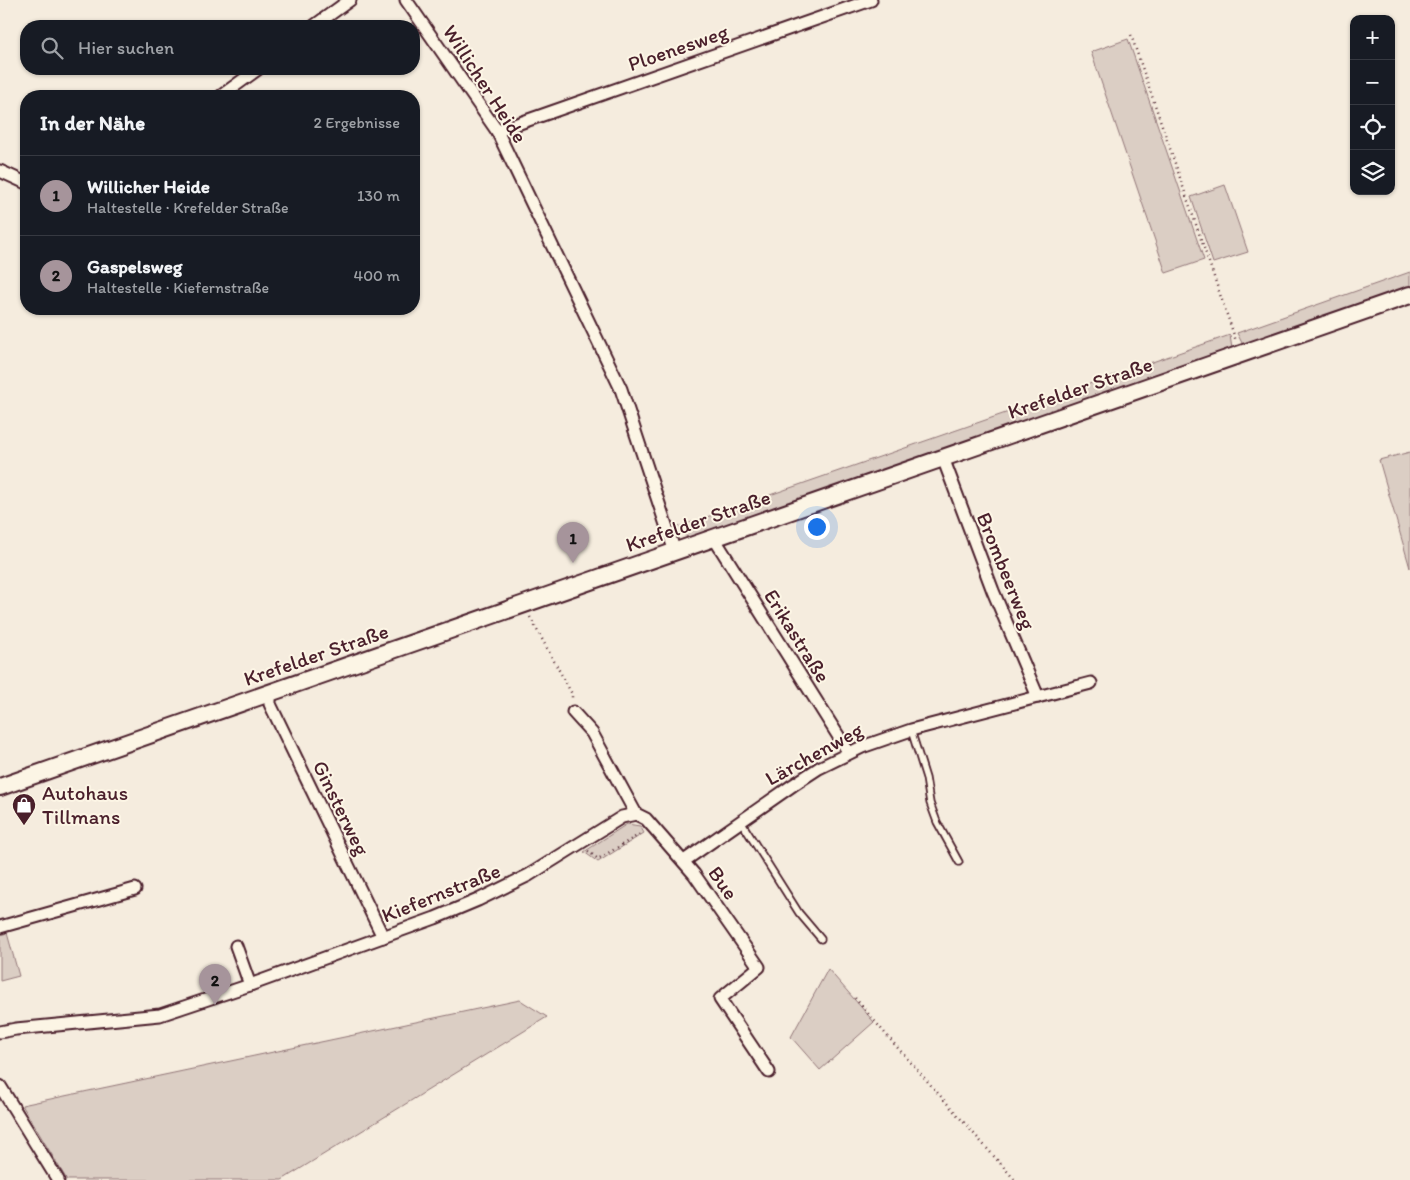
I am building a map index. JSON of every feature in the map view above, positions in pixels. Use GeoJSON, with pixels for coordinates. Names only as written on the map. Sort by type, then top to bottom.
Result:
{"type":"FeatureCollection","features":[{"type":"Feature","properties":{"kind":"main road","name":"Krefelder Straße"},"geometry":{"type":"LineString","coordinates":[[0,787],[1410,295]]}},
{"type":"Feature","properties":{"kind":"street"},"geometry":{"type":"LineString","coordinates":[[322,20],[350,0]]}},
{"type":"Feature","properties":{"kind":"street","name":"Willicher Heide"},"geometry":{"type":"LineString","coordinates":[[406,0],[497,130],[621,389],[676,552]]}},
{"type":"Feature","properties":{"kind":"street","name":"Ploenesweg"},"geometry":{"type":"LineString","coordinates":[[497,130],[871,0]]}},
{"type":"Feature","properties":{"kind":"street"},"geometry":{"type":"LineString","coordinates":[[229,90],[250,75]]}},
{"type":"Feature","properties":{"kind":"street"},"geometry":{"type":"LineString","coordinates":[[0,171],[20,180]]}},
{"type":"Feature","properties":{"kind":"street","name":"Brombeerweg"},"geometry":{"type":"LineString","coordinates":[[943,458],[993,591],[1038,697]]}},
{"type":"Feature","properties":{"kind":"street","name":"Erikastraße"},"geometry":{"type":"LineString","coordinates":[[714,538],[849,753]]}},
{"type":"Feature","properties":{"kind":"street","name":"Lärchenweg"},"geometry":{"type":"LineString","coordinates":[[684,861],[740,820],[806,776],[876,741],[1091,682]]}},
{"type":"Feature","properties":{"kind":"street","name":"Ginsterweg"},"geometry":{"type":"LineString","coordinates":[[270,693],[270,704],[383,937]]}},
{"type":"Feature","properties":{"kind":"street","name":"Bue"},"geometry":{"type":"LineString","coordinates":[[573,712],[592,733],[636,814],[644,817],[684,861],[759,967],[720,999],[770,1072]]}},
{"type":"Feature","properties":{"kind":"street","name":"Kiefernstraße"},"geometry":{"type":"LineString","coordinates":[[0,1032],[16,1028],[160,1015],[250,985],[452,912],[529,875],[622,817],[636,814]]}},
{"type":"Feature","properties":{"kind":"street"},"geometry":{"type":"LineString","coordinates":[[0,926],[135,889]]}},
{"type":"Feature","properties":{"kind":"street"},"geometry":{"type":"LineString","coordinates":[[236,946],[250,985]]}},
{"type":"Feature","properties":{"kind":"street"},"geometry":{"type":"LineString","coordinates":[[0,1086],[58,1180]]}},
{"type":"Feature","properties":{"kind":"lane"},"geometry":{"type":"LineString","coordinates":[[911,730],[926,778],[930,803],[937,822],[959,862]]}},
{"type":"Feature","properties":{"kind":"lane"},"geometry":{"type":"LineString","coordinates":[[740,820],[799,913],[821,939]]}},
{"type":"Feature","properties":{"kind":"path"},"geometry":{"type":"LineString","coordinates":[[1132,35],[1240,354]]}},
{"type":"Feature","properties":{"kind":"path"},"geometry":{"type":"LineString","coordinates":[[524,605],[572,694],[573,712]]}},
{"type":"Feature","properties":{"kind":"path"},"geometry":{"type":"LineString","coordinates":[[579,844],[598,859],[653,827]]}},
{"type":"Feature","properties":{"kind":"path"},"geometry":{"type":"LineString","coordinates":[[855,998],[1015,1180]]}},
{"type":"Feature","properties":{"kind":"shaded area"},"geometry":{"type":"Polygon","coordinates":[[[1128,39],[1204,260],[1166,273],[1091,52],[1128,39]]]}},
{"type":"Feature","properties":{"kind":"shaded area"},"geometry":{"type":"Polygon","coordinates":[[[1225,185],[1248,252],[1213,263],[1191,197],[1225,185]]]}},
{"type":"Feature","properties":{"kind":"shaded area"},"geometry":{"type":"Polygon","coordinates":[[[1410,272],[1410,288],[1243,345],[1237,333],[1410,272]]]}},
{"type":"Feature","properties":{"kind":"shaded area"},"geometry":{"type":"Polygon","coordinates":[[[1230,335],[1232,349],[690,539],[675,528],[1230,335]]]}},
{"type":"Feature","properties":{"kind":"shaded area"},"geometry":{"type":"Polygon","coordinates":[[[1410,452],[1410,568],[1379,460],[1410,452]]]}},
{"type":"Feature","properties":{"kind":"shaded area"},"geometry":{"type":"Polygon","coordinates":[[[627,824],[640,826],[644,833],[598,862],[584,852],[627,824]]]}},
{"type":"Feature","properties":{"kind":"shaded area"},"geometry":{"type":"Polygon","coordinates":[[[7,933],[19,976],[0,981],[0,935],[7,933]]]}},
{"type":"Feature","properties":{"kind":"shaded area"},"geometry":{"type":"Polygon","coordinates":[[[828,969],[874,1022],[820,1070],[791,1037],[828,969]]]}},
{"type":"Feature","properties":{"kind":"shaded area"},"geometry":{"type":"Polygon","coordinates":[[[520,1000],[547,1017],[282,1180],[67,1180],[22,1105],[520,1000]]]}},
{"type":"Feature","properties":{"kind":"place","name":"Willicher Heide"},"geometry":{"type":"Point","coordinates":[573,563]}},
{"type":"Feature","properties":{"kind":"place","name":"Autohaus Tillmans"},"geometry":{"type":"Point","coordinates":[24,826]}},
{"type":"Feature","properties":{"kind":"place","name":"Gaspelsweg"},"geometry":{"type":"Point","coordinates":[215,1005]}}]}
